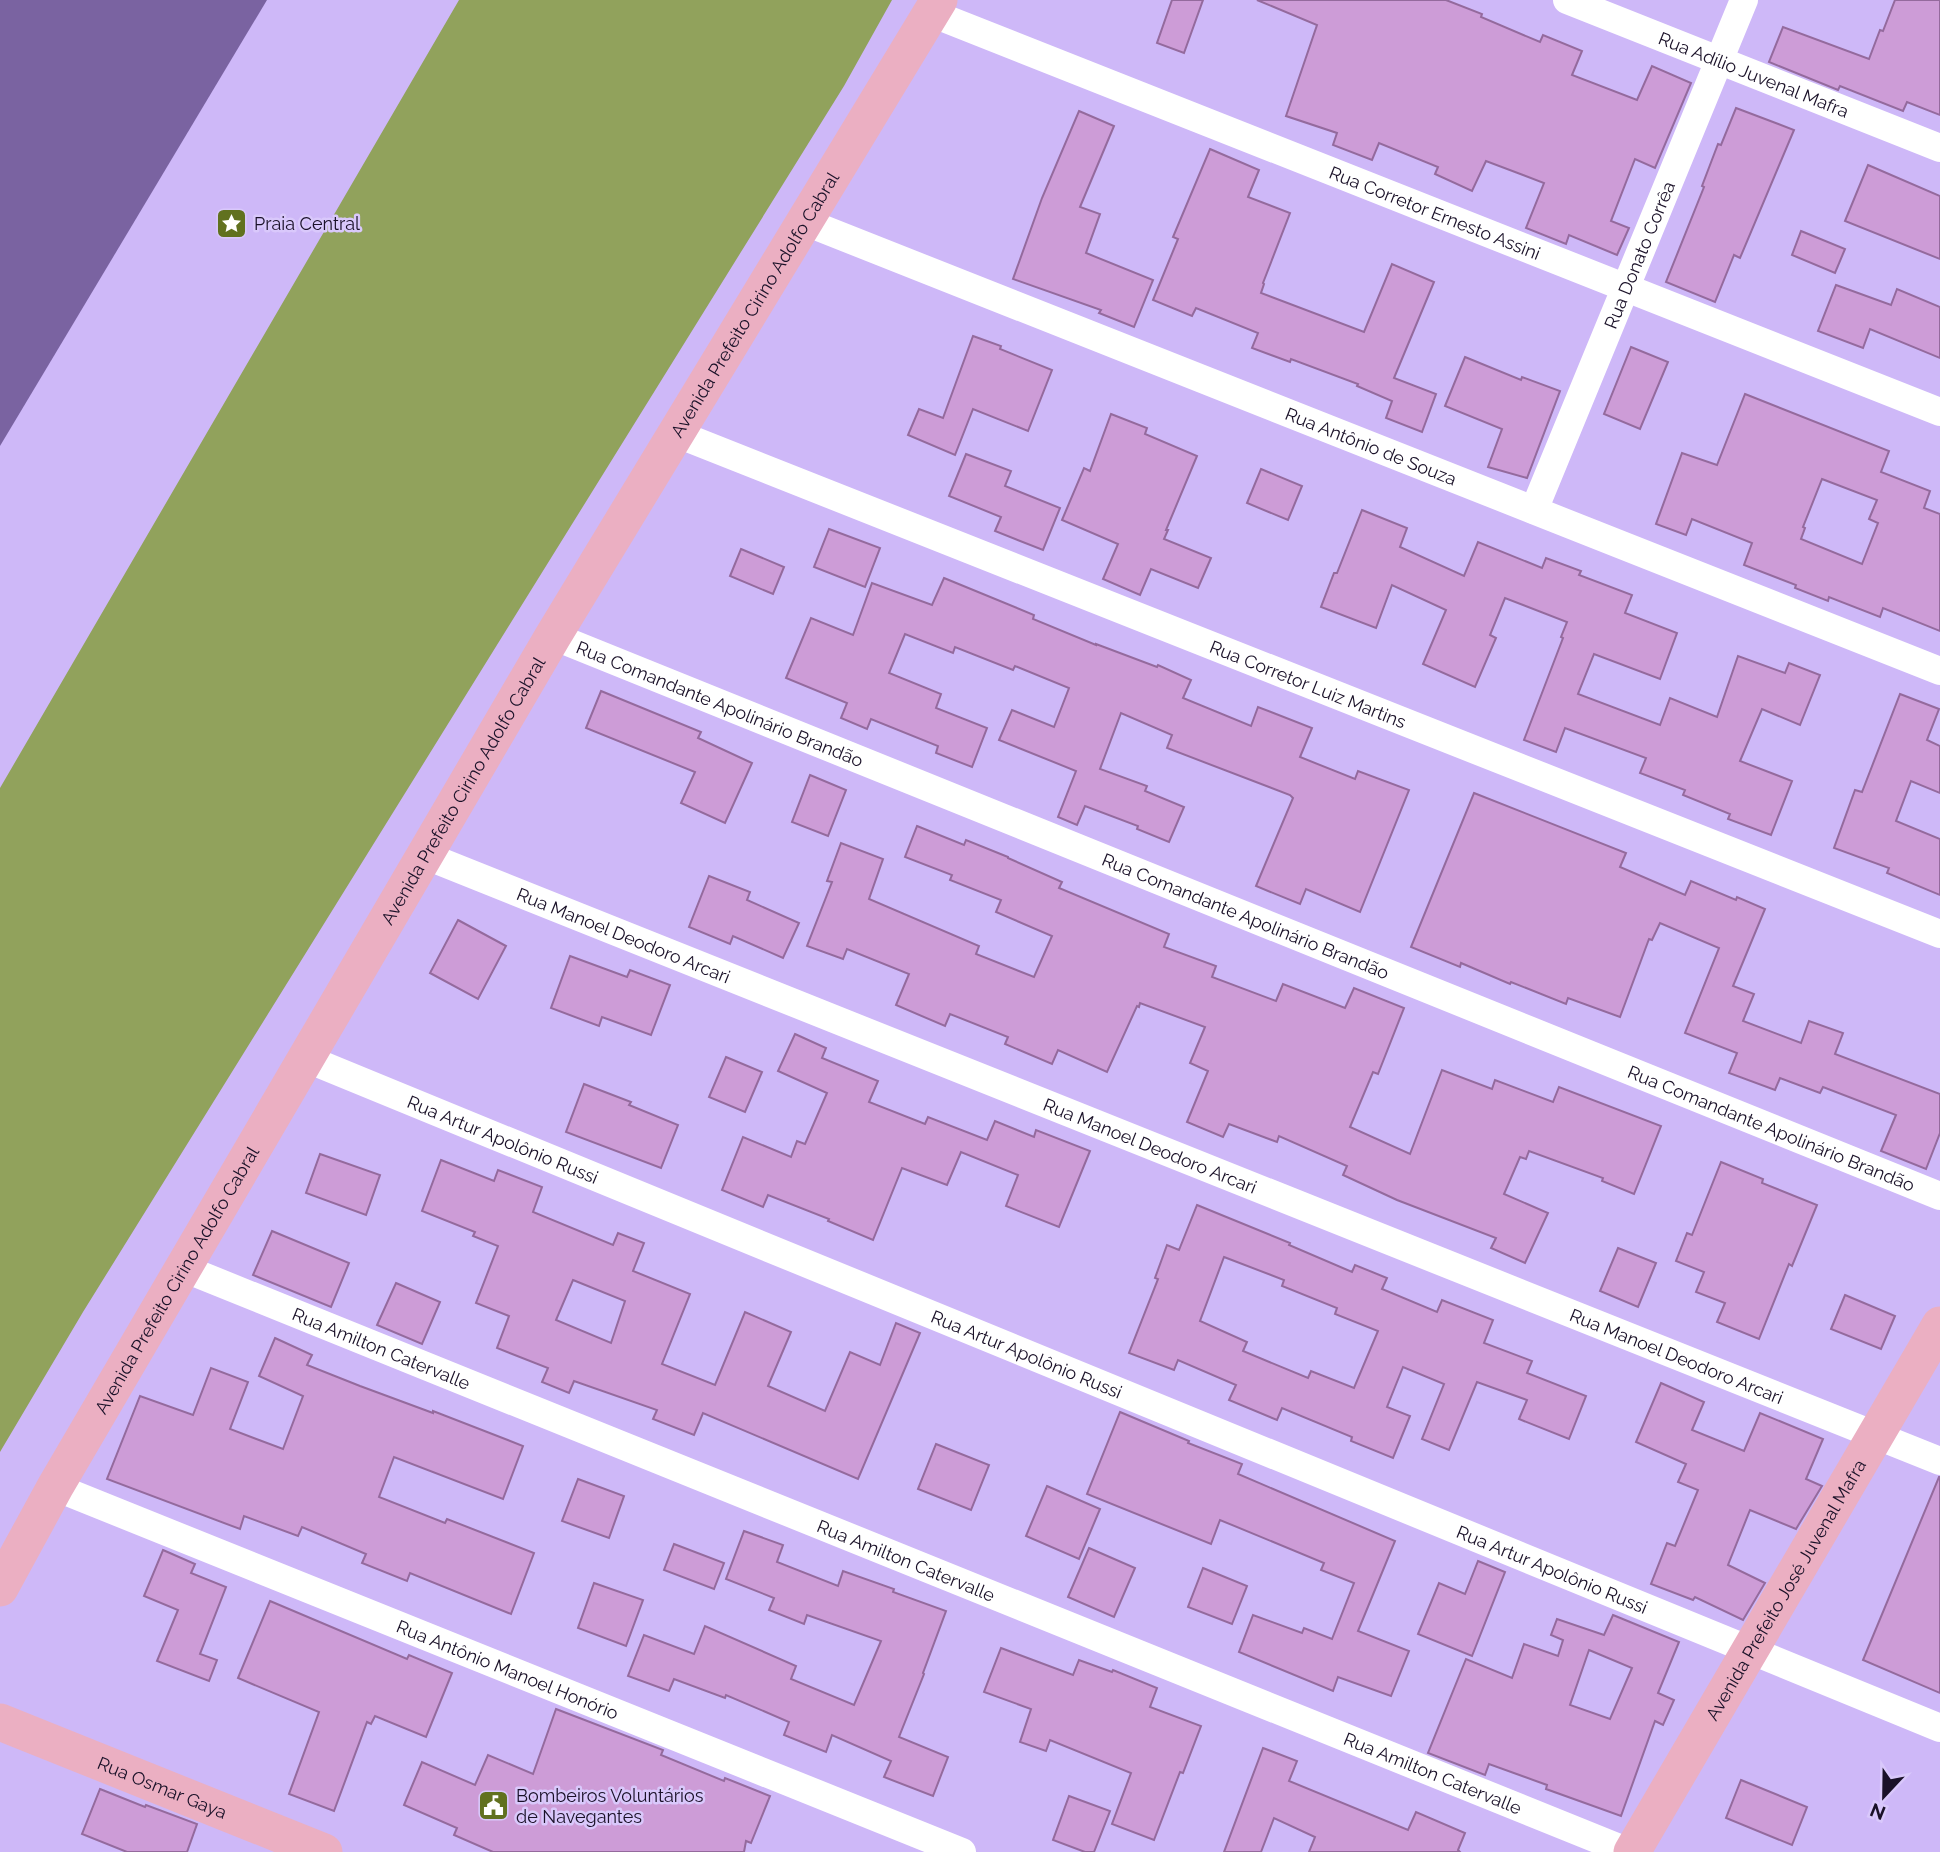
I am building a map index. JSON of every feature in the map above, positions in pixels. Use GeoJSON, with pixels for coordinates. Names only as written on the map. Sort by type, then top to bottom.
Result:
{"type":"FeatureCollection","features":[{"type":"Feature","properties":{"kind":"main road","name":"Avenida Prefeito Cirino Adolfo Cabral"},"geometry":{"type":"LineString","coordinates":[[0,1588],[55,1487],[553,636],[935,6]]}},
{"type":"Feature","properties":{"kind":"main road","name":"Avenida Prefeito José Juvenal Mafra"},"geometry":{"type":"LineString","coordinates":[[1631,1852],[1940,1325]]}},
{"type":"Feature","properties":{"kind":"main road","name":"Rua Osmar Gaya"},"geometry":{"type":"LineString","coordinates":[[0,1722],[324,1852]]}},
{"type":"Feature","properties":{"kind":"street","name":"Rua Adílio Juvenal Mafra"},"geometry":{"type":"LineString","coordinates":[[1567,0],[1940,148]]}},
{"type":"Feature","properties":{"kind":"street","name":"Rua Donato Corrêa"},"geometry":{"type":"LineString","coordinates":[[1534,510],[1744,0]]}},
{"type":"Feature","properties":{"kind":"street","name":"Rua Corretor Ernesto Assini"},"geometry":{"type":"LineString","coordinates":[[935,6],[1626,288],[1940,412]]}},
{"type":"Feature","properties":{"kind":"street","name":"Rua Antônio de Souza"},"geometry":{"type":"LineString","coordinates":[[803,221],[1940,671]]}},
{"type":"Feature","properties":{"kind":"street","name":"Rua Corretor Luiz Martins"},"geometry":{"type":"LineString","coordinates":[[675,433],[1940,934]]}},
{"type":"Feature","properties":{"kind":"street","name":"Rua Comandante Apolinário Brandão"},"geometry":{"type":"LineString","coordinates":[[553,636],[1940,1196]]}},
{"type":"Feature","properties":{"kind":"street","name":"Rua Manoel Deodoro Arcari"},"geometry":{"type":"LineString","coordinates":[[424,855],[1940,1461]]}},
{"type":"Feature","properties":{"kind":"street","name":"Rua Artur Apolônio Russi"},"geometry":{"type":"LineString","coordinates":[[305,1058],[1940,1727]]}},
{"type":"Feature","properties":{"kind":"street","name":"Rua Amilton Catervalle"},"geometry":{"type":"LineString","coordinates":[[183,1268],[1631,1852]]}},
{"type":"Feature","properties":{"kind":"street","name":"Rua Antônio Manoel Honório"},"geometry":{"type":"LineString","coordinates":[[55,1487],[962,1852]]}},
{"type":"Feature","properties":{"kind":"green space"},"geometry":{"type":"Polygon","coordinates":[[[459,0],[892,0],[844,86],[83,1312],[0,1452],[0,788],[459,0]]]}},
{"type":"Feature","properties":{"kind":"shaded area"},"geometry":{"type":"Polygon","coordinates":[[[0,0],[267,0],[0,446],[0,0]]]}},
{"type":"Feature","properties":{"kind":"building"},"geometry":{"type":"Polygon","coordinates":[[[1172,0],[1203,0],[1184,53],[1157,43],[1172,0]]]}},
{"type":"Feature","properties":{"kind":"building"},"geometry":{"type":"Polygon","coordinates":[[[1257,0],[1446,0],[1540,42],[1543,35],[1582,51],[1572,75],[1637,100],[1652,66],[1691,83],[1655,168],[1635,159],[1611,221],[1629,228],[1617,255],[1569,235],[1566,244],[1526,228],[1544,183],[1486,161],[1472,191],[1435,174],[1438,167],[1379,143],[1372,160],[1333,145],[1337,133],[1286,116],[1317,25],[1257,0]]]}},
{"type":"Feature","properties":{"kind":"building"},"geometry":{"type":"Polygon","coordinates":[[[1895,0],[1940,0],[1940,115],[1907,102],[1903,111],[1840,86],[1838,90],[1769,62],[1783,27],[1869,59],[1895,0]]]}},
{"type":"Feature","properties":{"kind":"building"},"geometry":{"type":"Polygon","coordinates":[[[1736,108],[1794,130],[1740,258],[1734,255],[1715,302],[1666,282],[1718,144],[1721,145],[1736,108]]]}},
{"type":"Feature","properties":{"kind":"building"},"geometry":{"type":"Polygon","coordinates":[[[1079,111],[1114,126],[1080,207],[1100,214],[1086,253],[1153,280],[1134,327],[1099,313],[1101,310],[1013,279],[1042,198],[1079,111]]]}},
{"type":"Feature","properties":{"kind":"building"},"geometry":{"type":"Polygon","coordinates":[[[1210,149],[1259,170],[1248,197],[1290,213],[1261,293],[1364,332],[1392,264],[1434,282],[1394,378],[1436,394],[1422,432],[1386,418],[1392,401],[1357,386],[1358,384],[1291,359],[1290,362],[1252,348],[1258,333],[1196,308],[1192,316],[1153,300],[1178,239],[1173,237],[1210,149]]]}},
{"type":"Feature","properties":{"kind":"building"},"geometry":{"type":"Polygon","coordinates":[[[1868,165],[1940,196],[1940,259],[1845,221],[1868,165]]]}},
{"type":"Feature","properties":{"kind":"building"},"geometry":{"type":"Polygon","coordinates":[[[1801,231],[1845,249],[1835,273],[1792,255],[1801,231]]]}},
{"type":"Feature","properties":{"kind":"building"},"geometry":{"type":"Polygon","coordinates":[[[1836,285],[1891,305],[1897,289],[1940,307],[1940,358],[1870,329],[1863,348],[1818,331],[1836,285]]]}},
{"type":"Feature","properties":{"kind":"building"},"geometry":{"type":"Polygon","coordinates":[[[973,336],[1052,370],[1028,431],[973,409],[955,455],[908,435],[919,409],[943,418],[973,336]]]}},
{"type":"Feature","properties":{"kind":"building"},"geometry":{"type":"Polygon","coordinates":[[[1631,347],[1668,362],[1640,429],[1604,414],[1631,347]]]}},
{"type":"Feature","properties":{"kind":"building"},"geometry":{"type":"Polygon","coordinates":[[[1465,357],[1521,380],[1522,377],[1560,391],[1527,478],[1488,467],[1502,429],[1445,406],[1465,357]]]}},
{"type":"Feature","properties":{"kind":"building"},"geometry":{"type":"Polygon","coordinates":[[[1745,394],[1889,451],[1881,472],[1930,491],[1924,508],[1940,514],[1940,631],[1883,608],[1880,617],[1829,597],[1828,601],[1795,588],[1796,585],[1744,565],[1752,543],[1692,519],[1686,535],[1656,524],[1682,453],[1717,465],[1745,394]],[[1822,479],[1801,539],[1862,564],[1878,523],[1869,519],[1877,500],[1822,479]]]}},
{"type":"Feature","properties":{"kind":"building"},"geometry":{"type":"Polygon","coordinates":[[[1111,414],[1147,428],[1145,434],[1197,456],[1164,539],[1211,558],[1198,588],[1151,569],[1140,595],[1103,579],[1118,544],[1062,520],[1084,468],[1090,471],[1111,414]]]}},
{"type":"Feature","properties":{"kind":"building"},"geometry":{"type":"Polygon","coordinates":[[[966,454],[1011,471],[1005,486],[1060,508],[1043,550],[995,531],[1001,517],[949,496],[966,454]]]}},
{"type":"Feature","properties":{"kind":"building"},"geometry":{"type":"Polygon","coordinates":[[[1261,469],[1302,486],[1288,520],[1247,503],[1261,469]]]}},
{"type":"Feature","properties":{"kind":"building"},"geometry":{"type":"Polygon","coordinates":[[[1362,510],[1407,528],[1400,547],[1464,576],[1478,542],[1542,568],[1546,558],[1581,571],[1579,575],[1632,595],[1625,613],[1677,633],[1660,679],[1594,654],[1578,694],[1660,725],[1670,698],[1717,717],[1738,656],[1785,673],[1789,663],[1820,675],[1800,725],[1762,709],[1740,761],[1792,781],[1771,835],[1728,819],[1730,814],[1683,795],[1685,790],[1640,773],[1646,758],[1565,728],[1556,752],[1524,740],[1567,622],[1505,598],[1490,635],[1496,638],[1475,687],[1423,664],[1446,610],[1392,585],[1376,628],[1321,607],[1362,510]]]}},
{"type":"Feature","properties":{"kind":"building"},"geometry":{"type":"Polygon","coordinates":[[[829,529],[880,548],[865,587],[814,567],[829,529]]]}},
{"type":"Feature","properties":{"kind":"building"},"geometry":{"type":"Polygon","coordinates":[[[741,549],[784,567],[773,594],[730,576],[741,549]]]}},
{"type":"Feature","properties":{"kind":"building"},"geometry":{"type":"Polygon","coordinates":[[[944,578],[1034,615],[1033,619],[1096,645],[1157,667],[1158,665],[1191,680],[1183,698],[1251,726],[1258,707],[1312,728],[1300,757],[1355,779],[1358,771],[1409,790],[1360,912],[1306,889],[1300,904],[1256,886],[1293,798],[1167,748],[1172,735],[1121,713],[1100,769],[1147,786],[1145,791],[1184,807],[1169,842],[1137,829],[1138,826],[1085,806],[1077,825],[1058,817],[1076,771],[999,740],[1012,710],[1054,727],[1069,688],[1015,666],[1013,670],[955,647],[953,653],[905,634],[889,673],[941,694],[936,708],[987,728],[972,767],[936,753],[938,746],[871,719],[867,729],[841,718],[847,703],[786,678],[811,618],[853,635],[872,583],[932,605],[944,578]]]}},
{"type":"Feature","properties":{"kind":"building"},"geometry":{"type":"Polygon","coordinates":[[[601,691],[701,732],[698,738],[752,763],[725,823],[681,803],[695,772],[586,728],[601,691]]]}},
{"type":"Feature","properties":{"kind":"building"},"geometry":{"type":"Polygon","coordinates":[[[1900,694],[1939,709],[1927,740],[1940,746],[1940,793],[1911,781],[1896,821],[1940,839],[1940,895],[1887,873],[1889,868],[1834,848],[1855,790],[1862,792],[1900,694]]]}},
{"type":"Feature","properties":{"kind":"building"},"geometry":{"type":"Polygon","coordinates":[[[810,775],[846,790],[828,836],[792,822],[810,775]]]}},
{"type":"Feature","properties":{"kind":"building"},"geometry":{"type":"Polygon","coordinates":[[[1474,793],[1626,853],[1620,867],[1685,895],[1691,881],[1765,909],[1733,986],[1754,994],[1743,1021],[1801,1043],[1809,1021],[1843,1033],[1835,1054],[1940,1094],[1940,1133],[1926,1169],[1881,1151],[1896,1115],[1823,1087],[1820,1093],[1780,1078],[1775,1090],[1729,1073],[1737,1053],[1685,1033],[1719,948],[1660,923],[1652,940],[1649,939],[1620,1017],[1568,998],[1566,1004],[1461,963],[1460,967],[1411,947],[1474,793]]]}},
{"type":"Feature","properties":{"kind":"building"},"geometry":{"type":"Polygon","coordinates":[[[917,826],[964,845],[966,840],[1008,857],[1062,882],[1059,888],[1169,934],[1164,947],[1216,966],[1212,977],[1276,1001],[1283,984],[1345,1008],[1354,988],[1404,1008],[1378,1074],[1373,1072],[1350,1127],[1410,1154],[1442,1070],[1492,1089],[1495,1080],[1553,1102],[1559,1087],[1661,1126],[1634,1194],[1602,1181],[1603,1178],[1529,1151],[1526,1159],[1520,1157],[1504,1194],[1548,1213],[1525,1263],[1491,1248],[1496,1238],[1397,1200],[1343,1175],[1347,1166],[1279,1136],[1277,1142],[1229,1124],[1223,1137],[1187,1122],[1208,1071],[1190,1063],[1205,1027],[1140,1003],[1107,1072],[1058,1050],[1052,1064],[1005,1044],[1008,1037],[950,1014],[945,1026],[896,1005],[909,974],[847,949],[843,959],[807,946],[832,882],[827,881],[841,843],[883,859],[869,899],[979,946],[976,954],[1034,977],[1052,936],[996,912],[1001,900],[950,880],[952,875],[905,857],[917,826]]]}},
{"type":"Feature","properties":{"kind":"building"},"geometry":{"type":"Polygon","coordinates":[[[709,876],[750,892],[747,900],[799,923],[783,958],[733,936],[730,944],[689,927],[709,876]]]}},
{"type":"Feature","properties":{"kind":"building"},"geometry":{"type":"Polygon","coordinates":[[[458,920],[506,946],[478,999],[430,973],[458,920]]]}},
{"type":"Feature","properties":{"kind":"building"},"geometry":{"type":"Polygon","coordinates":[[[570,956],[627,977],[630,970],[670,985],[651,1035],[602,1017],[599,1026],[551,1008],[570,956]]]}},
{"type":"Feature","properties":{"kind":"building"},"geometry":{"type":"Polygon","coordinates":[[[795,1034],[826,1048],[822,1058],[878,1081],[869,1102],[925,1124],[928,1117],[987,1140],[995,1121],[1034,1137],[1036,1130],[1090,1151],[1059,1227],[1006,1206],[1018,1175],[961,1152],[947,1185],[902,1168],[873,1240],[768,1195],[763,1207],[722,1190],[743,1137],[791,1157],[797,1141],[805,1144],[827,1093],[778,1071],[795,1034]]]}},
{"type":"Feature","properties":{"kind":"building"},"geometry":{"type":"Polygon","coordinates":[[[726,1057],[762,1072],[745,1112],[709,1097],[726,1057]]]}},
{"type":"Feature","properties":{"kind":"building"},"geometry":{"type":"Polygon","coordinates":[[[584,1084],[631,1102],[629,1105],[678,1125],[661,1168],[566,1132],[584,1084]]]}},
{"type":"Feature","properties":{"kind":"building"},"geometry":{"type":"Polygon","coordinates":[[[320,1154],[380,1175],[366,1215],[306,1193],[320,1154]]]}},
{"type":"Feature","properties":{"kind":"building"},"geometry":{"type":"Polygon","coordinates":[[[441,1160],[494,1181],[498,1170],[542,1187],[533,1212],[613,1245],[618,1233],[644,1243],[633,1271],[690,1294],[662,1364],[715,1385],[745,1312],[791,1332],[768,1386],[825,1411],[850,1352],[880,1365],[896,1323],[920,1333],[858,1479],[703,1413],[694,1435],[653,1419],[657,1410],[574,1381],[569,1393],[542,1382],[548,1368],[497,1348],[509,1316],[476,1303],[498,1246],[473,1236],[475,1232],[422,1211],[441,1160]],[[573,1280],[556,1320],[611,1343],[625,1301],[573,1280]]]}},
{"type":"Feature","properties":{"kind":"building"},"geometry":{"type":"Polygon","coordinates":[[[1721,1162],[1763,1179],[1762,1183],[1817,1205],[1792,1266],[1789,1264],[1759,1339],[1717,1322],[1725,1303],[1696,1292],[1704,1272],[1676,1261],[1687,1233],[1692,1235],[1721,1162]]]}},
{"type":"Feature","properties":{"kind":"building"},"geometry":{"type":"Polygon","coordinates":[[[1197,1205],[1352,1272],[1355,1265],[1387,1278],[1382,1289],[1437,1312],[1442,1300],[1493,1320],[1484,1343],[1532,1361],[1527,1373],[1586,1396],[1569,1439],[1519,1419],[1527,1400],[1477,1382],[1449,1450],[1422,1439],[1444,1384],[1403,1367],[1387,1407],[1410,1416],[1393,1458],[1351,1441],[1352,1437],[1282,1408],[1277,1420],[1229,1400],[1236,1385],[1178,1360],[1174,1370],[1129,1353],[1158,1279],[1155,1278],[1167,1245],[1179,1250],[1197,1205]],[[1224,1257],[1200,1321],[1247,1342],[1243,1351],[1308,1378],[1311,1371],[1354,1388],[1378,1331],[1335,1314],[1337,1308],[1282,1286],[1284,1280],[1224,1257]]]}},
{"type":"Feature","properties":{"kind":"building"},"geometry":{"type":"Polygon","coordinates":[[[272,1231],[349,1263],[331,1307],[253,1275],[272,1231]]]}},
{"type":"Feature","properties":{"kind":"building"},"geometry":{"type":"Polygon","coordinates":[[[1618,1248],[1656,1263],[1638,1307],[1600,1291],[1618,1248]]]}},
{"type":"Feature","properties":{"kind":"building"},"geometry":{"type":"Polygon","coordinates":[[[396,1283],[440,1302],[422,1344],[377,1325],[396,1283]]]}},
{"type":"Feature","properties":{"kind":"building"},"geometry":{"type":"Polygon","coordinates":[[[1845,1295],[1895,1316],[1881,1349],[1831,1329],[1845,1295]]]}},
{"type":"Feature","properties":{"kind":"building"},"geometry":{"type":"Polygon","coordinates":[[[275,1338],[312,1355],[307,1365],[523,1446],[503,1499],[394,1457],[379,1497],[445,1523],[447,1519],[534,1553],[511,1614],[410,1573],[407,1581],[362,1563],[366,1554],[302,1527],[298,1536],[244,1516],[240,1529],[107,1479],[140,1396],[193,1415],[211,1368],[248,1382],[230,1429],[283,1449],[303,1396],[259,1376],[275,1338]]]}},
{"type":"Feature","properties":{"kind":"building"},"geometry":{"type":"Polygon","coordinates":[[[1661,1383],[1704,1402],[1692,1430],[1744,1451],[1760,1413],[1823,1439],[1806,1479],[1822,1486],[1796,1529],[1750,1510],[1728,1565],[1765,1583],[1743,1620],[1695,1597],[1693,1600],[1651,1584],[1667,1543],[1675,1546],[1698,1490],[1678,1482],[1686,1464],[1636,1442],[1661,1383]]]}},
{"type":"Feature","properties":{"kind":"building"},"geometry":{"type":"Polygon","coordinates":[[[1120,1412],[1242,1464],[1238,1474],[1395,1541],[1358,1631],[1409,1651],[1391,1696],[1338,1677],[1333,1691],[1239,1652],[1253,1615],[1302,1633],[1304,1628],[1332,1639],[1354,1583],[1321,1570],[1324,1563],[1220,1520],[1211,1544],[1087,1494],[1120,1412]]]}},
{"type":"Feature","properties":{"kind":"building"},"geometry":{"type":"Polygon","coordinates":[[[936,1444],[989,1465],[971,1510],[918,1489],[936,1444]]]}},
{"type":"Feature","properties":{"kind":"building"},"geometry":{"type":"Polygon","coordinates":[[[1940,1477],[1940,1693],[1863,1660],[1940,1477]]]}},
{"type":"Feature","properties":{"kind":"building"},"geometry":{"type":"Polygon","coordinates":[[[578,1479],[624,1496],[609,1538],[562,1521],[578,1479]]]}},
{"type":"Feature","properties":{"kind":"building"},"geometry":{"type":"Polygon","coordinates":[[[1047,1486],[1100,1509],[1079,1559],[1026,1536],[1047,1486]]]}},
{"type":"Feature","properties":{"kind":"building"},"geometry":{"type":"Polygon","coordinates":[[[744,1531],[783,1545],[777,1562],[838,1586],[843,1571],[946,1611],[899,1737],[948,1757],[933,1796],[884,1777],[891,1761],[832,1735],[826,1752],[784,1735],[789,1722],[726,1695],[725,1698],[674,1679],[669,1691],[628,1676],[644,1635],[694,1654],[705,1626],[796,1666],[791,1679],[854,1705],[881,1641],[807,1615],[804,1624],[769,1610],[774,1598],[726,1579],[744,1531]]]}},
{"type":"Feature","properties":{"kind":"building"},"geometry":{"type":"Polygon","coordinates":[[[674,1544],[724,1563],[714,1589],[664,1570],[674,1544]]]}},
{"type":"Feature","properties":{"kind":"building"},"geometry":{"type":"Polygon","coordinates":[[[1089,1548],[1135,1568],[1114,1617],[1068,1597],[1089,1548]]]}},
{"type":"Feature","properties":{"kind":"building"},"geometry":{"type":"Polygon","coordinates":[[[163,1550],[195,1564],[191,1573],[226,1587],[200,1654],[217,1660],[209,1681],[157,1661],[178,1610],[144,1596],[163,1550]]]}},
{"type":"Feature","properties":{"kind":"building"},"geometry":{"type":"Polygon","coordinates":[[[1478,1561],[1505,1572],[1472,1656],[1418,1634],[1439,1583],[1465,1594],[1478,1561]]]}},
{"type":"Feature","properties":{"kind":"building"},"geometry":{"type":"Polygon","coordinates":[[[1203,1568],[1247,1586],[1232,1624],[1188,1607],[1203,1568]]]}},
{"type":"Feature","properties":{"kind":"building"},"geometry":{"type":"Polygon","coordinates":[[[594,1583],[643,1600],[626,1646],[578,1628],[594,1583]]]}},
{"type":"Feature","properties":{"kind":"building"},"geometry":{"type":"Polygon","coordinates":[[[270,1601],[407,1659],[409,1655],[452,1673],[426,1737],[375,1716],[371,1724],[367,1722],[334,1811],[289,1794],[319,1712],[238,1678],[270,1601]]]}},
{"type":"Feature","properties":{"kind":"building"},"geometry":{"type":"Polygon","coordinates":[[[1613,1615],[1679,1642],[1658,1693],[1674,1700],[1663,1725],[1655,1721],[1621,1816],[1546,1789],[1547,1785],[1489,1764],[1485,1775],[1428,1753],[1466,1659],[1512,1678],[1524,1644],[1558,1656],[1563,1640],[1551,1635],[1557,1619],[1604,1635],[1613,1615]],[[1589,1650],[1570,1705],[1610,1719],[1632,1668],[1589,1650]]]}},
{"type":"Feature","properties":{"kind":"building"},"geometry":{"type":"Polygon","coordinates":[[[1001,1648],[1073,1675],[1079,1660],[1112,1672],[1113,1670],[1157,1688],[1150,1707],[1201,1726],[1154,1840],[1112,1824],[1131,1773],[1050,1740],[1046,1751],[1020,1742],[1031,1709],[984,1692],[1001,1648]]]}},
{"type":"Feature","properties":{"kind":"building"},"geometry":{"type":"Polygon","coordinates":[[[556,1709],[663,1750],[661,1755],[724,1781],[725,1778],[770,1796],[751,1843],[746,1841],[744,1852],[493,1852],[454,1835],[457,1828],[404,1805],[422,1762],[475,1785],[488,1755],[533,1774],[556,1709]]]}},
{"type":"Feature","properties":{"kind":"building"},"geometry":{"type":"Polygon","coordinates":[[[1263,1748],[1297,1761],[1289,1781],[1408,1830],[1416,1812],[1465,1833],[1458,1850],[1460,1852],[1309,1852],[1315,1837],[1274,1818],[1261,1852],[1224,1852],[1263,1748]]]}},
{"type":"Feature","properties":{"kind":"building"},"geometry":{"type":"Polygon","coordinates":[[[1741,1780],[1807,1807],[1792,1845],[1726,1818],[1741,1780]]]}},
{"type":"Feature","properties":{"kind":"building"},"geometry":{"type":"Polygon","coordinates":[[[100,1789],[197,1824],[187,1852],[127,1852],[82,1834],[100,1789]]]}},
{"type":"Feature","properties":{"kind":"building"},"geometry":{"type":"Polygon","coordinates":[[[1069,1796],[1110,1811],[1094,1852],[1085,1852],[1053,1840],[1069,1796]]]}},
{"type":"Feature","properties":{"kind":"place","name":"Praia Central"},"geometry":{"type":"Point","coordinates":[231,223]}},
{"type":"Feature","properties":{"kind":"place","name":"Bombeiros Voluntários de Navegantes"},"geometry":{"type":"Point","coordinates":[493,1805]}}]}
